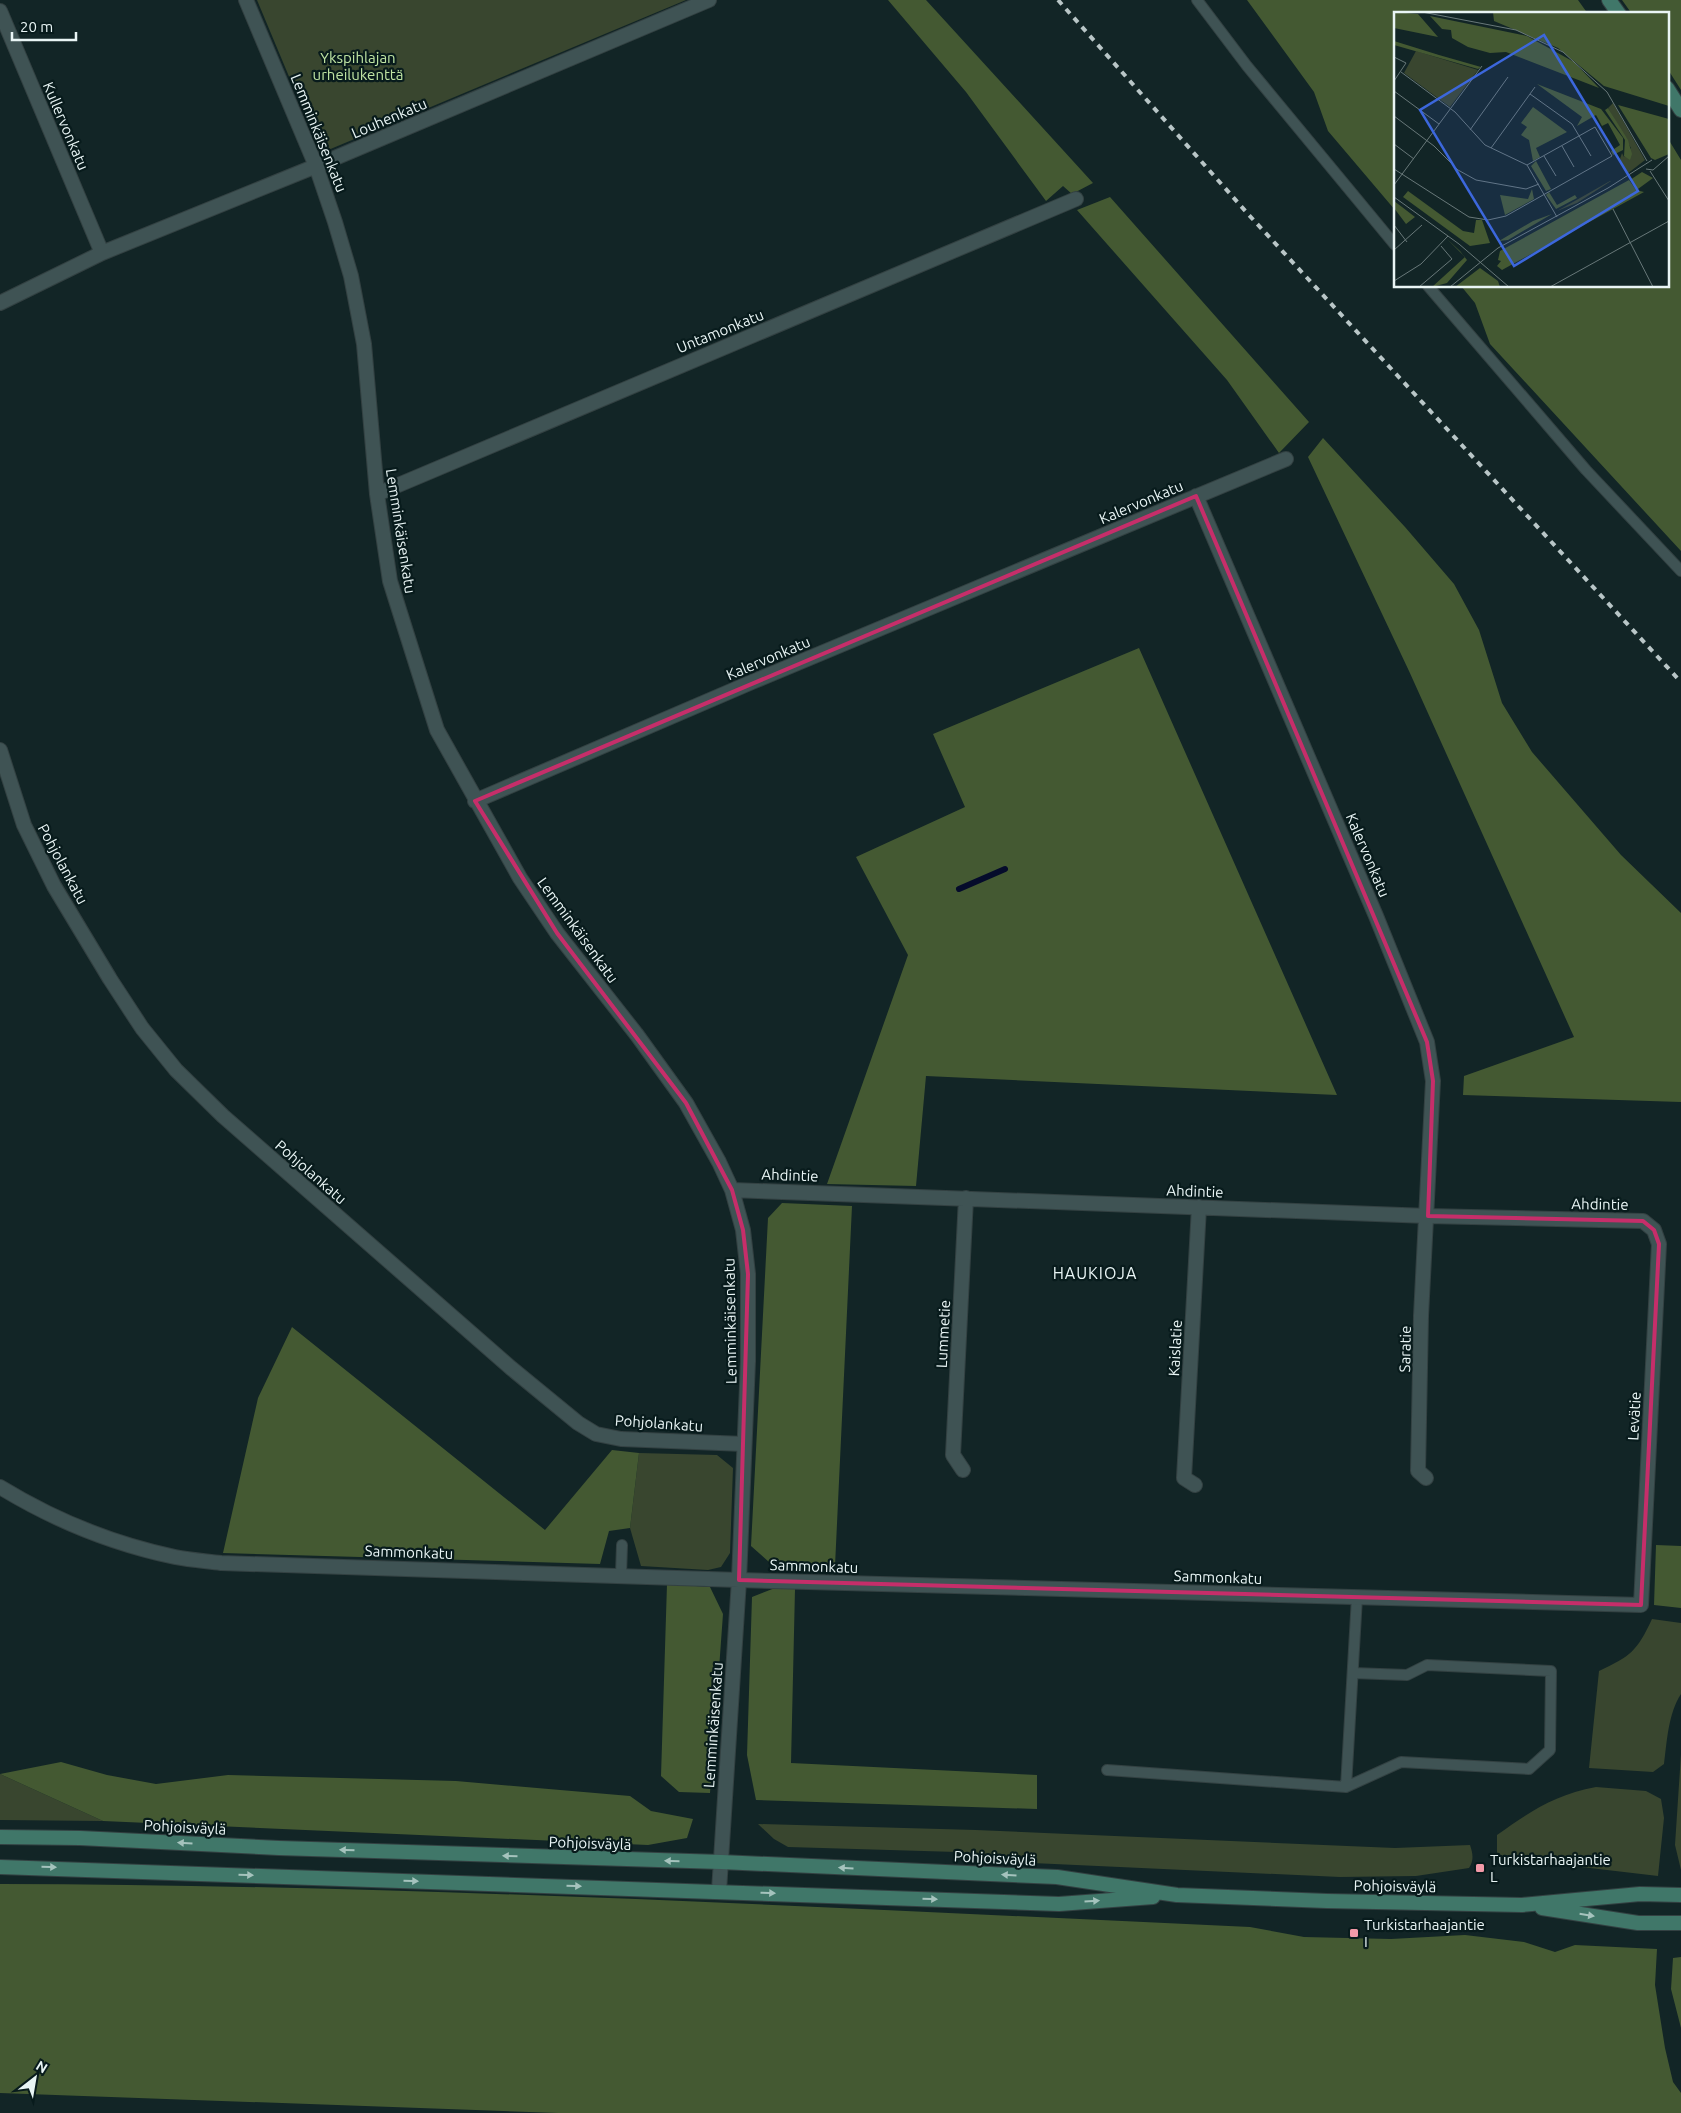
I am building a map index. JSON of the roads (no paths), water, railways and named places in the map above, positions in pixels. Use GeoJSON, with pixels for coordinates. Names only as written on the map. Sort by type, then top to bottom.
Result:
{"type":"FeatureCollection","features":[{"type":"Feature","properties":{"kind":"main road"},"geometry":{"type":"LineString","coordinates":[[1609,0],[1617,12]]}},
{"type":"Feature","properties":{"kind":"main road"},"geometry":{"type":"LineString","coordinates":[[1668,90],[1681,110]]}},
{"type":"Feature","properties":{"kind":"main road","name":"Pohjoisväylä"},"geometry":{"type":"LineString","coordinates":[[0,1837],[80,1838],[279,1848],[721,1862],[1057,1877],[1177,1895]]}},
{"type":"Feature","properties":{"kind":"main road","name":"Pohjoisväylä"},"geometry":{"type":"LineString","coordinates":[[0,1867],[1059,1904],[1177,1895],[1522,1905],[1640,1894],[1681,1895]]}},
{"type":"Feature","properties":{"kind":"main road","name":"Pohjoisväylä"},"geometry":{"type":"LineString","coordinates":[[1522,1905],[1638,1923],[1681,1923]]}},
{"type":"Feature","properties":{"kind":"street","name":"Lemminkäisenkatu"},"geometry":{"type":"LineString","coordinates":[[246,0],[316,166],[335,222],[350,276],[364,344],[377,494],[390,581],[408,644],[437,730],[475,801],[520,878],[557,933],[637,1035],[686,1103],[717,1157],[732,1190],[743,1230],[748,1274],[748,1360],[738,1580],[719,1891]]}},
{"type":"Feature","properties":{"kind":"street","name":"Louhenkatu"},"geometry":{"type":"LineString","coordinates":[[0,303],[102,254],[709,0]]}},
{"type":"Feature","properties":{"kind":"street","name":"Kullervonkatu"},"geometry":{"type":"LineString","coordinates":[[0,11],[102,254]]}},
{"type":"Feature","properties":{"kind":"street","name":"Untamonkatu"},"geometry":{"type":"LineString","coordinates":[[377,494],[1076,199]]}},
{"type":"Feature","properties":{"kind":"street"},"geometry":{"type":"LineString","coordinates":[[1196,496],[1286,459]]}},
{"type":"Feature","properties":{"kind":"street","name":"Kalervonkatu"},"geometry":{"type":"LineString","coordinates":[[475,801],[752,682],[1196,496],[1428,1042],[1433,1081],[1428,1216]]}},
{"type":"Feature","properties":{"kind":"street","name":"Pohjolankatu"},"geometry":{"type":"LineString","coordinates":[[0,750],[24,825],[54,886],[110,979],[142,1028],[171,1063],[223,1116],[511,1368],[578,1424],[596,1434],[621,1439],[744,1444]]}},
{"type":"Feature","properties":{"kind":"street","name":"Ahdintie"},"geometry":{"type":"LineString","coordinates":[[732,1190],[1428,1216],[1643,1221],[1654,1230]]}},
{"type":"Feature","properties":{"kind":"street","name":"Lummetie"},"geometry":{"type":"LineString","coordinates":[[963,1470],[953,1455],[966,1198]]}},
{"type":"Feature","properties":{"kind":"street","name":"Kaislatie"},"geometry":{"type":"LineString","coordinates":[[1195,1485],[1184,1478],[1199,1207]]}},
{"type":"Feature","properties":{"kind":"street","name":"Saratie"},"geometry":{"type":"LineString","coordinates":[[1426,1478],[1418,1471],[1421,1316],[1428,1216]]}},
{"type":"Feature","properties":{"kind":"street","name":"Levätie"},"geometry":{"type":"LineString","coordinates":[[1641,1605],[1659,1244],[1654,1230]]}},
{"type":"Feature","properties":{"kind":"street","name":"Sammonkatu"},"geometry":{"type":"LineString","coordinates":[[0,1487],[70,1524],[124,1544],[176,1557],[230,1563],[738,1580],[1641,1605]]}},
{"type":"Feature","properties":{"kind":"lane"},"geometry":{"type":"LineString","coordinates":[[1197,0],[1247,66],[1394,244]]}},
{"type":"Feature","properties":{"kind":"lane"},"geometry":{"type":"LineString","coordinates":[[1430,288],[1586,470],[1681,571]]}},
{"type":"Feature","properties":{"kind":"lane"},"geometry":{"type":"LineString","coordinates":[[621,1575],[622,1544]]}},
{"type":"Feature","properties":{"kind":"lane"},"geometry":{"type":"LineString","coordinates":[[1346,1787],[1357,1597]]}},
{"type":"Feature","properties":{"kind":"lane"},"geometry":{"type":"LineString","coordinates":[[1107,1770],[1346,1787],[1402,1762],[1529,1769],[1550,1750],[1551,1671],[1427,1665],[1407,1674],[1353,1673]]}},
{"type":"Feature","properties":{"kind":"waterway"},"geometry":{"type":"LineString","coordinates":[[959,889],[1005,869]]}},
{"type":"Feature","properties":{"kind":"railway"},"geometry":{"type":"LineString","coordinates":[[1058,0],[1248,214],[1681,682]]}},
{"type":"Feature","properties":{"kind":"place","name":"Turkistarhaajantie L"},"geometry":{"type":"Point","coordinates":[1480,1868]}},
{"type":"Feature","properties":{"kind":"place","name":"Turkistarhaajantie I"},"geometry":{"type":"Point","coordinates":[1354,1933]}},
{"type":"Feature","properties":{"kind":"district","name":"HAUKIOJA"},"geometry":{"type":"Point","coordinates":[1095,1273]}},
{"type":"Feature","properties":{"kind":"park label","name":"Ykspihlajan urheilukenttä"},"geometry":{"type":"Point","coordinates":[358,66]}}]}
